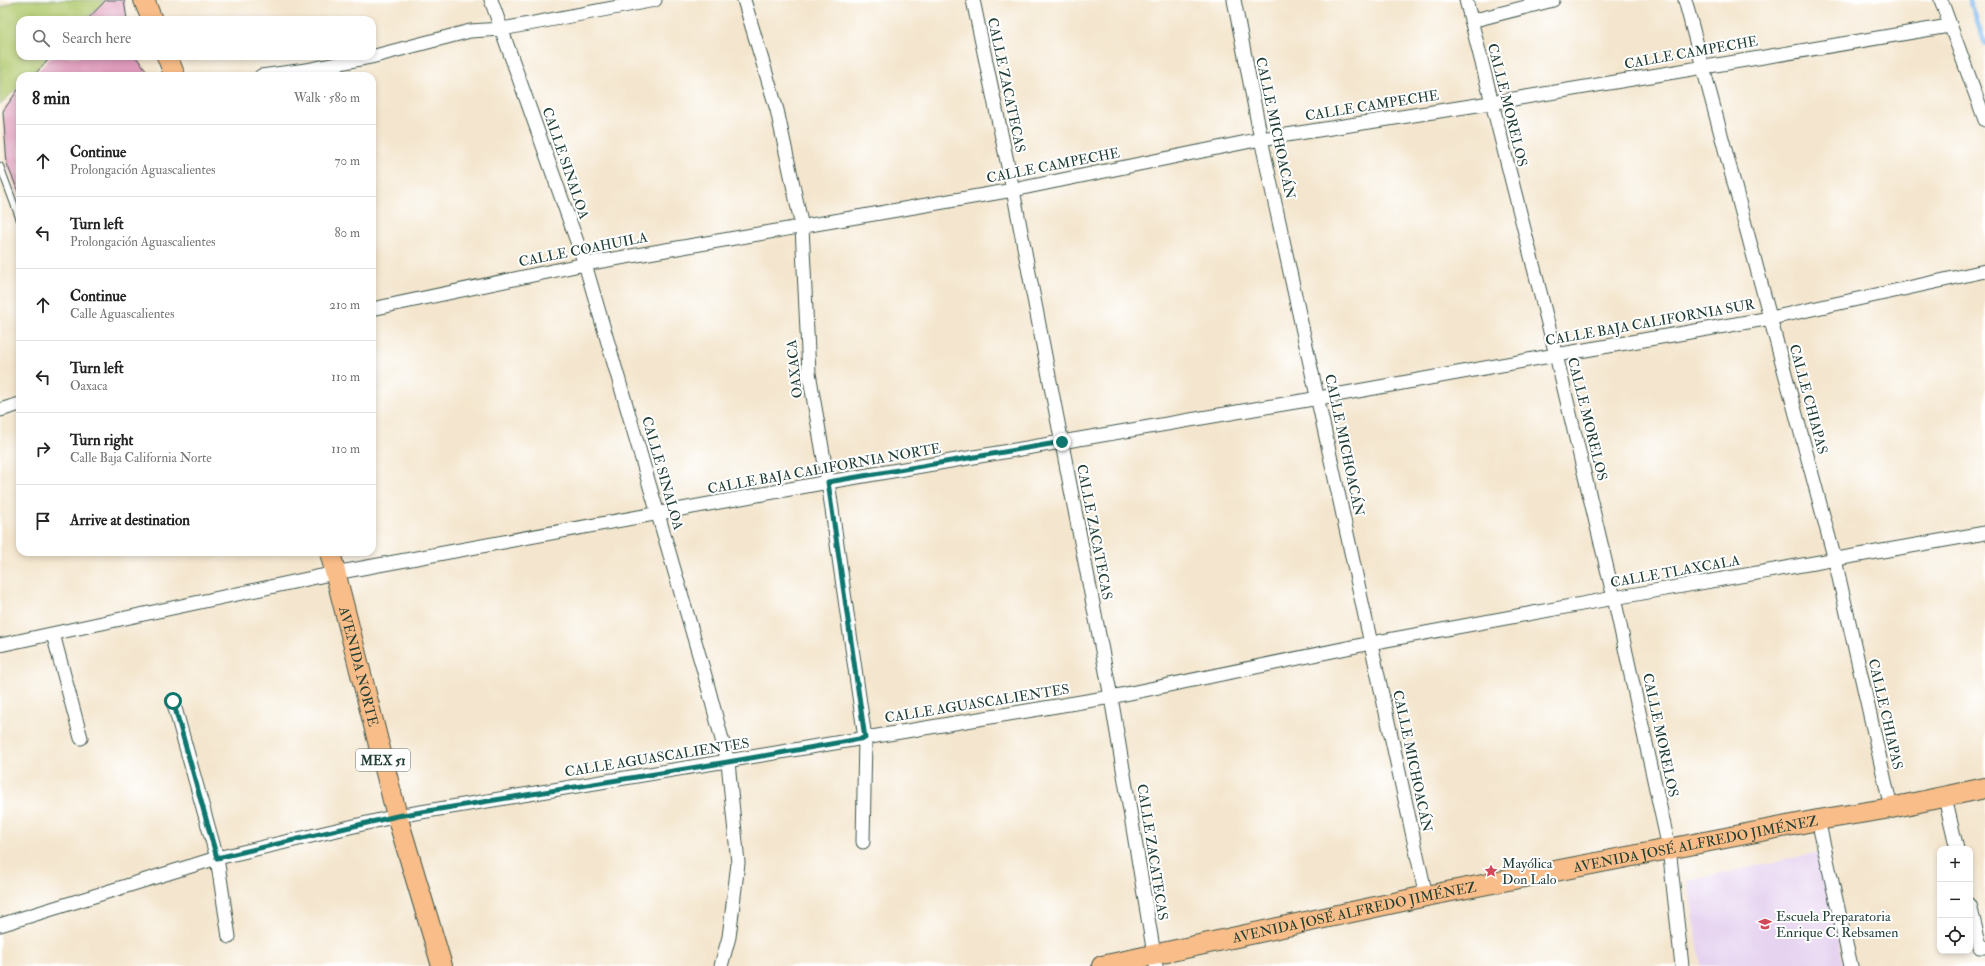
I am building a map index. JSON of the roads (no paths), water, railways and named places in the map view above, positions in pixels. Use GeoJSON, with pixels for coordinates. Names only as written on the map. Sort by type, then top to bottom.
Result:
{"type":"FeatureCollection","features":[{"type":"Feature","properties":{"kind":"main road"},"geometry":{"type":"LineString","coordinates":[[144,0],[150,16]]}},
{"type":"Feature","properties":{"kind":"main road"},"geometry":{"type":"LineString","coordinates":[[169,60],[173,72]]}},
{"type":"Feature","properties":{"kind":"main road","name":"AVENIDA NORTE"},"geometry":{"type":"LineString","coordinates":[[331,556],[397,816],[442,966]]}},
{"type":"Feature","properties":{"kind":"main road","name":"AVENIDA JOSÉ ALFREDO JIMÉNEZ"},"geometry":{"type":"LineString","coordinates":[[1102,966],[1155,960],[1426,896],[1669,848],[1945,798],[1985,788]]}},
{"type":"Feature","properties":{"kind":"street","name":"CALLE SINALOA"},"geometry":{"type":"LineString","coordinates":[[491,0],[585,264],[704,672],[728,762],[738,863],[729,937],[721,966]]}},
{"type":"Feature","properties":{"kind":"street"},"geometry":{"type":"LineString","coordinates":[[376,56],[470,31],[502,29],[655,0]]}},
{"type":"Feature","properties":{"kind":"street","name":"OAXACA"},"geometry":{"type":"LineString","coordinates":[[744,0],[777,110],[802,227],[809,373],[828,482],[865,738],[863,842]]}},
{"type":"Feature","properties":{"kind":"street","name":"CALLE ZACATECAS"},"geometry":{"type":"LineString","coordinates":[[973,0],[1013,190],[1111,697],[1155,960]]}},
{"type":"Feature","properties":{"kind":"street","name":"CALLE MICHOACÁN"},"geometry":{"type":"LineString","coordinates":[[1234,0],[1262,139],[1426,896]]}},
{"type":"Feature","properties":{"kind":"street","name":"CALLE MORELOS"},"geometry":{"type":"LineString","coordinates":[[1466,0],[1490,103],[1556,354],[1614,598],[1669,848],[1682,966]]}},
{"type":"Feature","properties":{"kind":"street"},"geometry":{"type":"LineString","coordinates":[[1471,21],[1553,0]]}},
{"type":"Feature","properties":{"kind":"street","name":"CALLE CHIAPAS"},"geometry":{"type":"LineString","coordinates":[[1686,0],[1702,66],[1835,560],[1892,808]]}},
{"type":"Feature","properties":{"kind":"street"},"geometry":{"type":"LineString","coordinates":[[1940,0],[1985,120]]}},
{"type":"Feature","properties":{"kind":"street","name":"CALLE CAMPECHE"},"geometry":{"type":"LineString","coordinates":[[802,227],[1013,190],[1262,139],[1490,103],[1702,66],[1949,26]]}},
{"type":"Feature","properties":{"kind":"street"},"geometry":{"type":"LineString","coordinates":[[291,72],[356,60]]}},
{"type":"Feature","properties":{"kind":"street","name":"CALLE COAHUILA"},"geometry":{"type":"LineString","coordinates":[[376,308],[585,264],[802,227]]}},
{"type":"Feature","properties":{"kind":"street","name":"CALLE BAJA CALIFORNIA SUR"},"geometry":{"type":"LineString","coordinates":[[1319,398],[1556,354],[1771,318],[1985,271]]}},
{"type":"Feature","properties":{"kind":"street","name":"CALLE BAJA CALIFORNIA NORTE"},"geometry":{"type":"LineString","coordinates":[[0,645],[335,573],[828,482],[1319,398]]}},
{"type":"Feature","properties":{"kind":"street"},"geometry":{"type":"LineString","coordinates":[[0,410],[16,405]]}},
{"type":"Feature","properties":{"kind":"street","name":"CALLE TLAXCALA"},"geometry":{"type":"LineString","coordinates":[[1371,643],[1614,598],[1985,533]]}},
{"type":"Feature","properties":{"kind":"street"},"geometry":{"type":"LineString","coordinates":[[53,634],[81,738]]}},
{"type":"Feature","properties":{"kind":"street","name":"CALLE AGUASCALIENTES"},"geometry":{"type":"LineString","coordinates":[[0,925],[217,858],[397,816],[1111,697],[1371,643]]}},
{"type":"Feature","properties":{"kind":"street"},"geometry":{"type":"LineString","coordinates":[[173,701],[217,858],[229,936]]}},
{"type":"Feature","properties":{"kind":"street"},"geometry":{"type":"LineString","coordinates":[[1945,798],[1956,846]]}},
{"type":"Feature","properties":{"kind":"street"},"geometry":{"type":"LineString","coordinates":[[1818,820],[1851,966]]}},
{"type":"Feature","properties":{"kind":"street"},"geometry":{"type":"LineString","coordinates":[[1973,918],[1980,948],[1985,947]]}},
{"type":"Feature","properties":{"kind":"lane"},"geometry":{"type":"LineString","coordinates":[[0,166],[16,209]]}},
{"type":"Feature","properties":{"kind":"waterway"},"geometry":{"type":"LineString","coordinates":[[1970,0],[1985,44]]}},
{"type":"Feature","properties":{"kind":"place","name":"Mayólica Don Lalo"},"geometry":{"type":"Point","coordinates":[1491,871]}},
{"type":"Feature","properties":{"kind":"place","name":"Escuela Preparatoria Enrique C. Rebsamen"},"geometry":{"type":"Point","coordinates":[1765,924]}}]}
